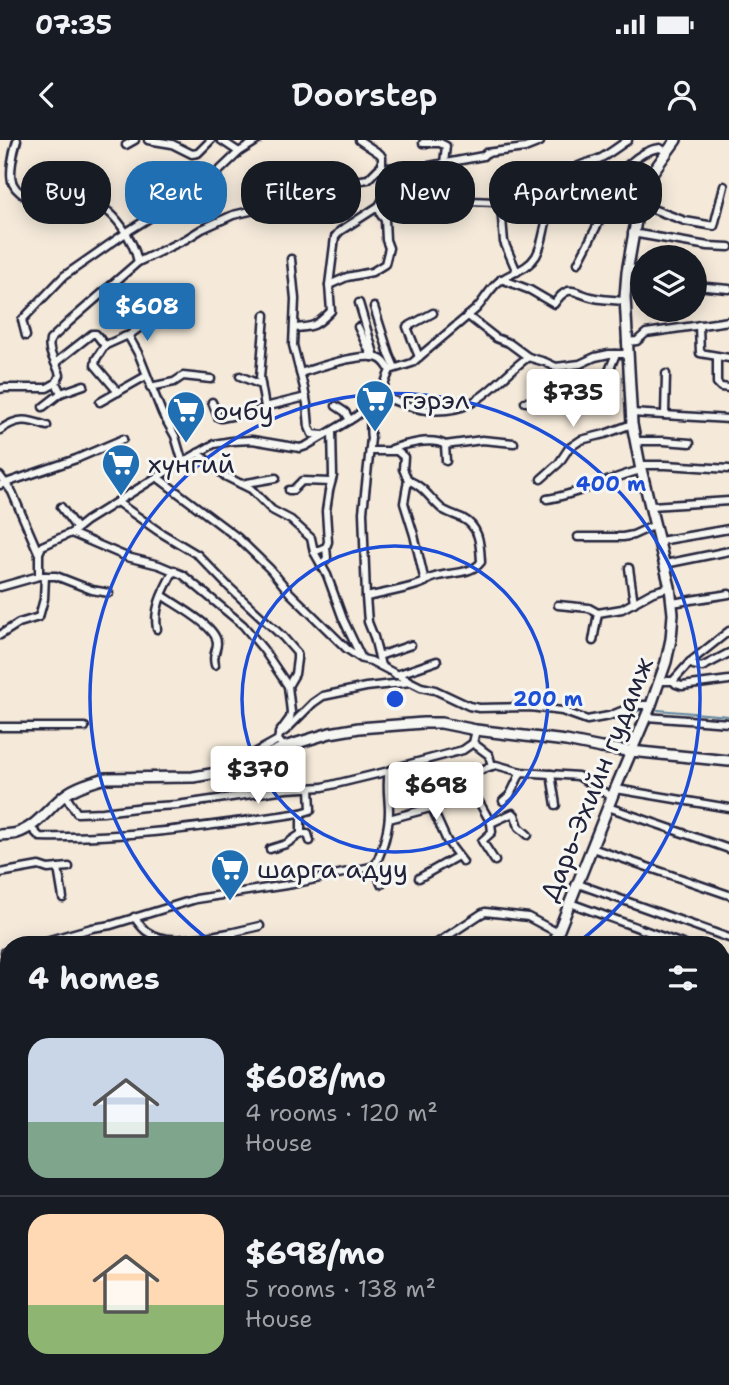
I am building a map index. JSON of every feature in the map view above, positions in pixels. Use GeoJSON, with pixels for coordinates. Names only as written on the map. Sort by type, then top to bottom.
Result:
{"type":"FeatureCollection","features":[{"type":"Feature","properties":{"kind":"main road","name":"Дарь-Эхийн гудамж"},"geometry":{"type":"LineString","coordinates":[[661,161],[676,140]]}},
{"type":"Feature","properties":{"kind":"main road","name":"Дарь-Эхийн гудамж"},"geometry":{"type":"LineString","coordinates":[[559,936],[651,705],[671,639],[670,587],[631,418],[625,301],[634,224]]}},
{"type":"Feature","properties":{"kind":"main road"},"geometry":{"type":"LineString","coordinates":[[0,835],[16,834],[30,827],[65,795],[106,778],[193,776],[235,770],[280,741],[359,728],[441,723],[601,748],[729,761]]}},
{"type":"Feature","properties":{"kind":"street"},"geometry":{"type":"LineString","coordinates":[[17,140],[11,173],[12,183],[19,192],[56,212],[65,213],[76,205],[92,203],[104,209],[127,233],[138,262]]}},
{"type":"Feature","properties":{"kind":"street"},"geometry":{"type":"LineString","coordinates":[[126,145],[135,140]]}},
{"type":"Feature","properties":{"kind":"street"},"geometry":{"type":"LineString","coordinates":[[148,140],[172,144],[192,154],[198,153],[211,140]]}},
{"type":"Feature","properties":{"kind":"street"},"geometry":{"type":"LineString","coordinates":[[221,140],[239,152]]}},
{"type":"Feature","properties":{"kind":"street"},"geometry":{"type":"LineString","coordinates":[[26,336],[22,320],[64,276],[159,212],[166,215],[199,198],[217,173],[239,152],[258,140]]}},
{"type":"Feature","properties":{"kind":"street"},"geometry":{"type":"LineString","coordinates":[[359,140],[380,154],[382,161]]}},
{"type":"Feature","properties":{"kind":"street"},"geometry":{"type":"LineString","coordinates":[[455,161],[483,156],[486,153],[525,148],[539,141],[549,140]]}},
{"type":"Feature","properties":{"kind":"street"},"geometry":{"type":"LineString","coordinates":[[38,553],[42,546],[74,531],[214,443],[252,440],[300,448],[349,420],[370,403],[393,369],[419,358],[485,300],[502,279],[529,265],[543,240],[550,209],[571,170],[598,160],[628,140]]}},
{"type":"Feature","properties":{"kind":"street"},"geometry":{"type":"LineString","coordinates":[[423,143],[446,145],[444,161]]}},
{"type":"Feature","properties":{"kind":"street"},"geometry":{"type":"LineString","coordinates":[[578,262],[599,222],[596,213],[603,196],[614,181],[637,158],[649,151],[660,148],[667,152]]}},
{"type":"Feature","properties":{"kind":"street"},"geometry":{"type":"LineString","coordinates":[[0,389],[47,388],[56,383],[60,375],[52,358],[50,341],[138,262],[233,215],[280,202],[304,201],[320,190],[368,179],[375,172]]}},
{"type":"Feature","properties":{"kind":"street"},"geometry":{"type":"LineString","coordinates":[[662,212],[685,221],[714,226],[724,186]]}},
{"type":"Feature","properties":{"kind":"street"},"geometry":{"type":"LineString","coordinates":[[475,201],[495,202],[500,207],[504,242],[517,272]]}},
{"type":"Feature","properties":{"kind":"street"},"geometry":{"type":"LineString","coordinates":[[720,206],[729,209]]}},
{"type":"Feature","properties":{"kind":"street"},"geometry":{"type":"LineString","coordinates":[[294,328],[312,327],[331,311],[329,285],[334,237],[375,209]]}},
{"type":"Feature","properties":{"kind":"street"},"geometry":{"type":"LineString","coordinates":[[329,285],[347,277],[372,272],[385,264],[389,247],[385,224]]}},
{"type":"Feature","properties":{"kind":"street"},"geometry":{"type":"LineString","coordinates":[[632,233],[729,247]]}},
{"type":"Feature","properties":{"kind":"street"},"geometry":{"type":"LineString","coordinates":[[291,259],[295,299],[293,345],[306,397],[309,427],[312,434],[317,436],[329,433]]}},
{"type":"Feature","properties":{"kind":"street"},"geometry":{"type":"LineString","coordinates":[[502,279],[530,290],[554,304],[561,293],[571,291],[593,298],[625,301]]}},
{"type":"Feature","properties":{"kind":"street"},"geometry":{"type":"LineString","coordinates":[[707,287],[729,289]]}},
{"type":"Feature","properties":{"kind":"street"},"geometry":{"type":"LineString","coordinates":[[359,303],[374,357]]}},
{"type":"Feature","properties":{"kind":"street"},"geometry":{"type":"LineString","coordinates":[[374,307],[393,369]]}},
{"type":"Feature","properties":{"kind":"street"},"geometry":{"type":"LineString","coordinates":[[419,358],[407,327],[433,313]]}},
{"type":"Feature","properties":{"kind":"street"},"geometry":{"type":"LineString","coordinates":[[265,315],[260,373],[265,407]]}},
{"type":"Feature","properties":{"kind":"street"},"geometry":{"type":"LineString","coordinates":[[468,316],[496,338],[509,343],[528,357],[560,368],[580,364],[595,357],[627,354]]}},
{"type":"Feature","properties":{"kind":"street"},"geometry":{"type":"LineString","coordinates":[[626,342],[637,341],[646,333],[729,321]]}},
{"type":"Feature","properties":{"kind":"street"},"geometry":{"type":"LineString","coordinates":[[118,392],[95,365],[96,359],[105,345],[153,323]]}},
{"type":"Feature","properties":{"kind":"street"},"geometry":{"type":"LineString","coordinates":[[699,325],[700,353],[729,358]]}},
{"type":"Feature","properties":{"kind":"street"},"geometry":{"type":"LineString","coordinates":[[358,327],[374,357]]}},
{"type":"Feature","properties":{"kind":"street"},"geometry":{"type":"LineString","coordinates":[[55,363],[92,334],[96,334],[105,345]]}},
{"type":"Feature","properties":{"kind":"street"},"geometry":{"type":"LineString","coordinates":[[128,336],[175,436],[183,463]]}},
{"type":"Feature","properties":{"kind":"street"},"geometry":{"type":"LineString","coordinates":[[525,402],[570,401],[590,397],[599,389],[616,354]]}},
{"type":"Feature","properties":{"kind":"street"},"geometry":{"type":"LineString","coordinates":[[300,373],[349,360],[374,357],[393,369]]}},
{"type":"Feature","properties":{"kind":"street"},"geometry":{"type":"LineString","coordinates":[[376,394],[427,410],[465,407],[477,401],[528,357]]}},
{"type":"Feature","properties":{"kind":"street"},"geometry":{"type":"LineString","coordinates":[[717,357],[717,383],[721,387],[729,388]]}},
{"type":"Feature","properties":{"kind":"street"},"geometry":{"type":"LineString","coordinates":[[666,374],[666,415]]}},
{"type":"Feature","properties":{"kind":"street"},"geometry":{"type":"LineString","coordinates":[[100,402],[146,376]]}},
{"type":"Feature","properties":{"kind":"street"},"geometry":{"type":"LineString","coordinates":[[150,387],[174,382],[183,376],[211,379]]}},
{"type":"Feature","properties":{"kind":"street"},"geometry":{"type":"LineString","coordinates":[[240,376],[261,386]]}},
{"type":"Feature","properties":{"kind":"street"},"geometry":{"type":"LineString","coordinates":[[56,383],[61,393]]}},
{"type":"Feature","properties":{"kind":"street"},"geometry":{"type":"LineString","coordinates":[[43,407],[61,393],[84,385]]}},
{"type":"Feature","properties":{"kind":"street"},"geometry":{"type":"LineString","coordinates":[[212,402],[218,417],[242,415],[306,397]]}},
{"type":"Feature","properties":{"kind":"street"},"geometry":{"type":"LineString","coordinates":[[370,403],[371,438],[363,512],[366,597],[368,622],[381,666]]}},
{"type":"Feature","properties":{"kind":"street"},"geometry":{"type":"LineString","coordinates":[[336,406],[345,412],[349,420]]}},
{"type":"Feature","properties":{"kind":"street"},"geometry":{"type":"LineString","coordinates":[[164,417],[187,407]]}},
{"type":"Feature","properties":{"kind":"street"},"geometry":{"type":"LineString","coordinates":[[541,479],[559,463],[569,448],[588,437],[605,434],[631,418],[666,415],[729,419]]}},
{"type":"Feature","properties":{"kind":"street"},"geometry":{"type":"LineString","coordinates":[[0,430],[11,422],[24,420],[47,426]]}},
{"type":"Feature","properties":{"kind":"street"},"geometry":{"type":"LineString","coordinates":[[321,566],[327,558],[326,511],[333,476],[329,433]]}},
{"type":"Feature","properties":{"kind":"street"},"geometry":{"type":"LineString","coordinates":[[3,484],[76,459],[122,439]]}},
{"type":"Feature","properties":{"kind":"street"},"geometry":{"type":"LineString","coordinates":[[390,450],[424,441],[441,442],[445,445],[482,440],[514,443]]}},
{"type":"Feature","properties":{"kind":"street"},"geometry":{"type":"LineString","coordinates":[[635,440],[690,443]]}},
{"type":"Feature","properties":{"kind":"street"},"geometry":{"type":"LineString","coordinates":[[445,445],[446,461]]}},
{"type":"Feature","properties":{"kind":"street"},"geometry":{"type":"LineString","coordinates":[[370,451],[397,450],[404,457],[403,469],[408,480],[404,503],[425,582]]}},
{"type":"Feature","properties":{"kind":"street"},"geometry":{"type":"LineString","coordinates":[[198,453],[225,476],[251,489],[272,510],[295,522],[311,538],[314,552],[327,575],[343,619],[362,659]]}},
{"type":"Feature","properties":{"kind":"street"},"geometry":{"type":"LineString","coordinates":[[547,499],[582,491],[641,468],[666,465],[729,469]]}},
{"type":"Feature","properties":{"kind":"street"},"geometry":{"type":"LineString","coordinates":[[0,476],[31,533],[38,553],[44,599],[39,617],[19,623],[0,635]]}},
{"type":"Feature","properties":{"kind":"street"},"geometry":{"type":"LineString","coordinates":[[158,477],[238,538],[347,649],[395,675],[479,708],[530,707],[562,711],[587,720],[609,716],[633,706],[651,705]]}},
{"type":"Feature","properties":{"kind":"street"},"geometry":{"type":"LineString","coordinates":[[240,484],[276,478]]}},
{"type":"Feature","properties":{"kind":"street"},"geometry":{"type":"LineString","coordinates":[[366,597],[425,582],[431,577],[477,567],[481,562],[478,531],[471,523],[440,508],[427,492],[408,480]]}},
{"type":"Feature","properties":{"kind":"street"},"geometry":{"type":"LineString","coordinates":[[289,491],[302,481],[331,482]]}},
{"type":"Feature","properties":{"kind":"street"},"geometry":{"type":"LineString","coordinates":[[651,506],[729,501]]}},
{"type":"Feature","properties":{"kind":"street"},"geometry":{"type":"LineString","coordinates":[[117,502],[198,555],[283,637],[297,653],[295,674],[288,686]]}},
{"type":"Feature","properties":{"kind":"street"},"geometry":{"type":"LineString","coordinates":[[61,507],[74,531],[127,557],[183,575],[243,625],[288,686],[291,712],[290,718],[279,730],[280,741]]}},
{"type":"Feature","properties":{"kind":"street"},"geometry":{"type":"LineString","coordinates":[[578,537],[623,537],[655,525]]}},
{"type":"Feature","properties":{"kind":"street"},"geometry":{"type":"LineString","coordinates":[[660,541],[729,529]]}},
{"type":"Feature","properties":{"kind":"street"},"geometry":{"type":"LineString","coordinates":[[314,552],[326,547]]}},
{"type":"Feature","properties":{"kind":"street"},"geometry":{"type":"LineString","coordinates":[[665,564],[729,551]]}},
{"type":"Feature","properties":{"kind":"street"},"geometry":{"type":"LineString","coordinates":[[629,568],[634,603]]}},
{"type":"Feature","properties":{"kind":"street"},"geometry":{"type":"LineString","coordinates":[[157,629],[155,618],[174,570]]}},
{"type":"Feature","properties":{"kind":"street"},"geometry":{"type":"LineString","coordinates":[[0,587],[42,576],[56,576],[92,590],[109,593]]}},
{"type":"Feature","properties":{"kind":"street"},"geometry":{"type":"LineString","coordinates":[[558,606],[589,608],[598,613],[622,609],[653,592],[670,587]]}},
{"type":"Feature","properties":{"kind":"street"},"geometry":{"type":"LineString","coordinates":[[672,603],[729,594]]}},
{"type":"Feature","properties":{"kind":"street"},"geometry":{"type":"LineString","coordinates":[[162,596],[204,622],[217,643],[213,658],[215,664]]}},
{"type":"Feature","properties":{"kind":"street"},"geometry":{"type":"LineString","coordinates":[[593,641],[598,613]]}},
{"type":"Feature","properties":{"kind":"street"},"geometry":{"type":"LineString","coordinates":[[673,681],[690,662],[729,631]]}},
{"type":"Feature","properties":{"kind":"street"},"geometry":{"type":"LineString","coordinates":[[379,656],[411,645]]}},
{"type":"Feature","properties":{"kind":"street"},"geometry":{"type":"LineString","coordinates":[[690,662],[702,667],[729,653]]}},
{"type":"Feature","properties":{"kind":"street"},"geometry":{"type":"LineString","coordinates":[[395,675],[437,661]]}},
{"type":"Feature","properties":{"kind":"street"},"geometry":{"type":"LineString","coordinates":[[660,681],[673,681],[682,686],[729,680]]}},
{"type":"Feature","properties":{"kind":"street"},"geometry":{"type":"LineString","coordinates":[[280,741],[286,730],[323,696],[366,687],[411,682]]}},
{"type":"Feature","properties":{"kind":"street"},"geometry":{"type":"LineString","coordinates":[[646,717],[729,723]]}},
{"type":"Feature","properties":{"kind":"street"},"geometry":{"type":"LineString","coordinates":[[0,727],[85,727]]}},
{"type":"Feature","properties":{"kind":"street"},"geometry":{"type":"LineString","coordinates":[[65,795],[77,813],[103,813],[286,789],[323,787],[389,772],[395,768],[463,750],[473,743],[477,730]]}},
{"type":"Feature","properties":{"kind":"street"},"geometry":{"type":"LineString","coordinates":[[473,743],[489,755],[492,766]]}},
{"type":"Feature","properties":{"kind":"street"},"geometry":{"type":"LineString","coordinates":[[495,861],[482,841],[492,832],[491,823],[472,790],[467,775],[496,765],[521,772],[578,776],[614,793],[729,808]]}},
{"type":"Feature","properties":{"kind":"street"},"geometry":{"type":"LineString","coordinates":[[381,884],[375,866],[387,837],[389,772]]}},
{"type":"Feature","properties":{"kind":"street"},"geometry":{"type":"LineString","coordinates":[[503,802],[510,795],[521,772]]}},
{"type":"Feature","properties":{"kind":"street"},"geometry":{"type":"LineString","coordinates":[[551,774],[556,805]]}},
{"type":"Feature","properties":{"kind":"street"},"geometry":{"type":"LineString","coordinates":[[30,827],[40,837],[93,837],[164,831],[302,813],[311,810],[310,788]]}},
{"type":"Feature","properties":{"kind":"street"},"geometry":{"type":"LineString","coordinates":[[389,819],[446,804],[456,796],[472,790]]}},
{"type":"Feature","properties":{"kind":"street"},"geometry":{"type":"LineString","coordinates":[[608,807],[729,849]]}},
{"type":"Feature","properties":{"kind":"street"},"geometry":{"type":"LineString","coordinates":[[419,878],[461,859],[447,841],[432,808]]}},
{"type":"Feature","properties":{"kind":"street"},"geometry":{"type":"LineString","coordinates":[[300,834],[302,813]]}},
{"type":"Feature","properties":{"kind":"street"},"geometry":{"type":"LineString","coordinates":[[491,823],[513,813],[519,827],[528,835]]}},
{"type":"Feature","properties":{"kind":"street"},"geometry":{"type":"LineString","coordinates":[[270,849],[286,844],[300,834],[308,834],[310,841]]}},
{"type":"Feature","properties":{"kind":"street"},"geometry":{"type":"LineString","coordinates":[[592,848],[729,895]]}},
{"type":"Feature","properties":{"kind":"street"},"geometry":{"type":"LineString","coordinates":[[0,873],[39,866],[48,869],[69,867]]}},
{"type":"Feature","properties":{"kind":"street"},"geometry":{"type":"LineString","coordinates":[[66,936],[196,899],[293,884],[375,866]]}},
{"type":"Feature","properties":{"kind":"street"},"geometry":{"type":"LineString","coordinates":[[58,868],[63,898]]}},
{"type":"Feature","properties":{"kind":"street"},"geometry":{"type":"LineString","coordinates":[[578,884],[723,936]]}},
{"type":"Feature","properties":{"kind":"street"},"geometry":{"type":"LineString","coordinates":[[570,903],[660,936]]}},
{"type":"Feature","properties":{"kind":"street"},"geometry":{"type":"LineString","coordinates":[[448,936],[485,912],[528,917],[551,936]]}},
{"type":"Feature","properties":{"kind":"street"},"geometry":{"type":"LineString","coordinates":[[134,918],[146,931],[156,936]]}},
{"type":"Feature","properties":{"kind":"street"},"geometry":{"type":"LineString","coordinates":[[205,936],[260,926]]}},
{"type":"Feature","properties":{"kind":"street"},"geometry":{"type":"LineString","coordinates":[[230,933],[233,936]]}},
{"type":"Feature","properties":{"kind":"waterway"},"geometry":{"type":"LineString","coordinates":[[599,722],[641,710]]}},
{"type":"Feature","properties":{"kind":"waterway"},"geometry":{"type":"LineString","coordinates":[[658,710],[729,716]]}},
{"type":"Feature","properties":{"kind":"place","name":"гэрэл"},"geometry":{"type":"Point","coordinates":[375,433]}},
{"type":"Feature","properties":{"kind":"place","name":"очбу"},"geometry":{"type":"Point","coordinates":[186,444]}},
{"type":"Feature","properties":{"kind":"place","name":"хүнгий"},"geometry":{"type":"Point","coordinates":[121,497]}},
{"type":"Feature","properties":{"kind":"place","name":"шарга адуу"},"geometry":{"type":"Point","coordinates":[230,902]}}]}
